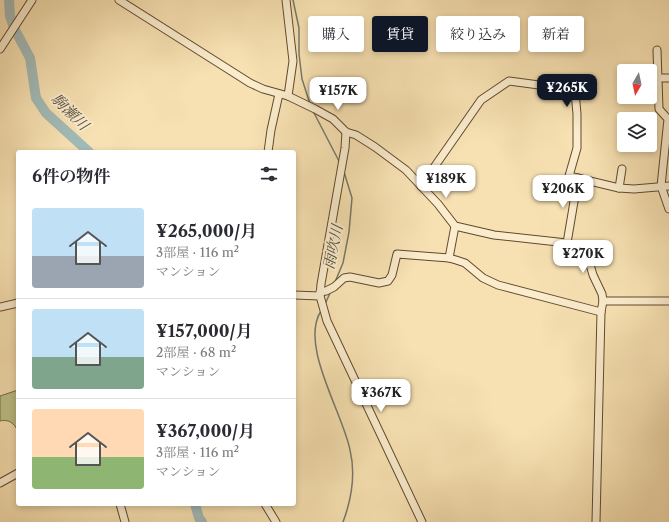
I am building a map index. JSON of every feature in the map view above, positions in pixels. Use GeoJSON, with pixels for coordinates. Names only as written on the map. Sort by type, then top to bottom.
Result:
{"type":"FeatureCollection","features":[{"type":"Feature","properties":{"kind":"street"},"geometry":{"type":"LineString","coordinates":[[0,49],[32,0]]}},
{"type":"Feature","properties":{"kind":"street"},"geometry":{"type":"LineString","coordinates":[[120,0],[250,83],[278,94],[288,96],[315,109],[339,124],[346,132],[356,135],[375,147],[406,170],[455,226],[494,235],[567,243],[580,248],[585,254],[602,294],[603,301],[601,312],[596,522]]}},
{"type":"Feature","properties":{"kind":"street"},"geometry":{"type":"LineString","coordinates":[[286,0],[293,61],[288,96]]}},
{"type":"Feature","properties":{"kind":"street"},"geometry":{"type":"LineString","coordinates":[[657,50],[659,109],[668,119],[665,186],[669,209]]}},
{"type":"Feature","properties":{"kind":"street"},"geometry":{"type":"LineString","coordinates":[[658,78],[669,78]]}},
{"type":"Feature","properties":{"kind":"street"},"geometry":{"type":"LineString","coordinates":[[421,186],[481,100],[509,81],[554,87],[574,92],[577,114],[577,148],[569,176],[619,188],[634,189],[665,186]]}},
{"type":"Feature","properties":{"kind":"street"},"geometry":{"type":"LineString","coordinates":[[268,150],[278,94]]}},
{"type":"Feature","properties":{"kind":"street"},"geometry":{"type":"LineString","coordinates":[[346,132],[344,158],[322,295],[324,312],[422,522]]}},
{"type":"Feature","properties":{"kind":"street"},"geometry":{"type":"LineString","coordinates":[[619,188],[622,169]]}},
{"type":"Feature","properties":{"kind":"street"},"geometry":{"type":"LineString","coordinates":[[567,243],[578,178]]}},
{"type":"Feature","properties":{"kind":"street"},"geometry":{"type":"LineString","coordinates":[[449,258],[455,226]]}},
{"type":"Feature","properties":{"kind":"street"},"geometry":{"type":"LineString","coordinates":[[296,295],[322,295],[344,278],[350,277],[380,283],[388,281],[392,275],[397,254],[449,258],[465,263],[483,278],[498,284],[601,312]]}},
{"type":"Feature","properties":{"kind":"street"},"geometry":{"type":"LineString","coordinates":[[603,301],[669,301]]}},
{"type":"Feature","properties":{"kind":"street"},"geometry":{"type":"LineString","coordinates":[[0,307],[16,303]]}},
{"type":"Feature","properties":{"kind":"street"},"geometry":{"type":"LineString","coordinates":[[0,483],[16,474]]}},
{"type":"Feature","properties":{"kind":"street"},"geometry":{"type":"LineString","coordinates":[[121,506],[125,522]]}},
{"type":"Feature","properties":{"kind":"street"},"geometry":{"type":"LineString","coordinates":[[266,506],[276,522]]}},
{"type":"Feature","properties":{"kind":"green space"},"geometry":{"type":"Polygon","coordinates":[[[16,391],[16,428],[11,422],[0,421],[0,396],[16,391]]]}},
{"type":"Feature","properties":{"kind":"waterway","name":"駒瀬川"},"geometry":{"type":"LineString","coordinates":[[9,0],[10,16],[14,28],[30,58],[36,98],[46,113],[87,150]]}},
{"type":"Feature","properties":{"kind":"waterway","name":"雨吹川"},"geometry":{"type":"LineString","coordinates":[[293,0],[299,28],[299,54],[302,79],[310,104]]}},
{"type":"Feature","properties":{"kind":"waterway","name":"雨吹川"},"geometry":{"type":"LineString","coordinates":[[313,111],[340,163]]}},
{"type":"Feature","properties":{"kind":"waterway","name":"雨吹川"},"geometry":{"type":"LineString","coordinates":[[335,282],[343,263],[349,232],[352,198],[344,172]]}},
{"type":"Feature","properties":{"kind":"waterway","name":"雨吹川"},"geometry":{"type":"LineString","coordinates":[[325,304],[331,291]]}},
{"type":"Feature","properties":{"kind":"waterway","name":"雨吹川"},"geometry":{"type":"LineString","coordinates":[[321,311],[316,325],[315,342],[325,379],[346,435],[353,468],[351,495],[343,522]]}},
{"type":"Feature","properties":{"kind":"waterway","name":"駒瀬川"},"geometry":{"type":"LineString","coordinates":[[196,506],[199,518],[202,522]]}}]}
